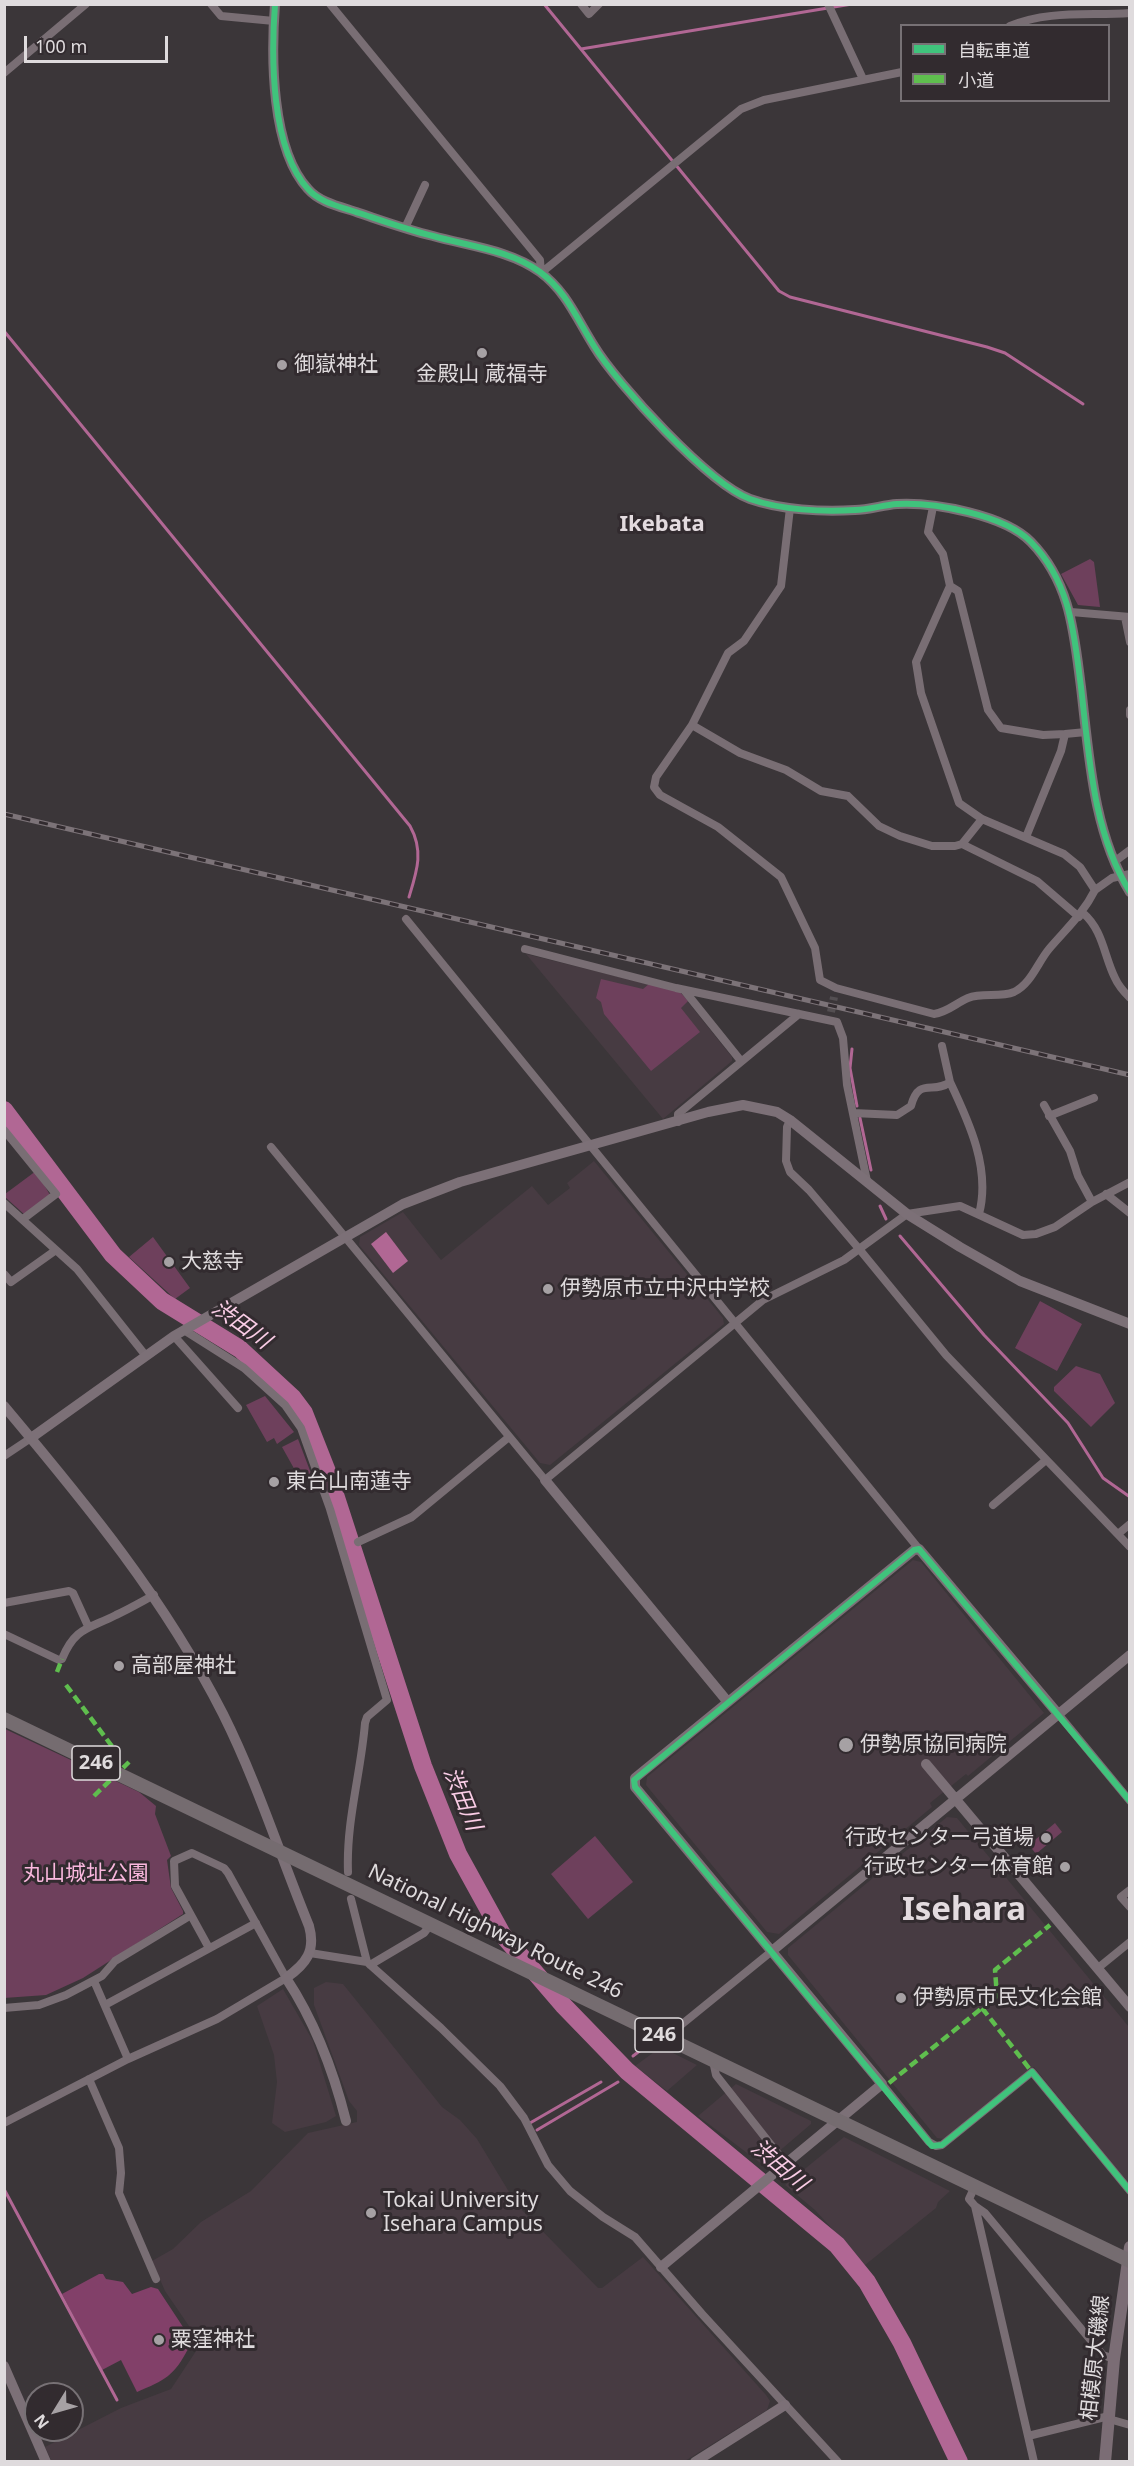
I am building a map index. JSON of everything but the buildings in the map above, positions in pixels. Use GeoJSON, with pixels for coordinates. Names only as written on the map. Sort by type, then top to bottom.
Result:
{"type":"FeatureCollection","features":[{"type":"Feature","properties":{"kind":"highway","name":"National Highway Route 246"},"geometry":{"type":"LineString","coordinates":[[4,1719],[713,2061],[975,2186],[1129,2256]]}},
{"type":"Feature","properties":{"kind":"main road","name":"相模原大磯線"},"geometry":{"type":"LineString","coordinates":[[1105,2462],[1114,2359],[1129,2256]]}},
{"type":"Feature","properties":{"kind":"street"},"geometry":{"type":"LineString","coordinates":[[4,73],[86,4]]}},
{"type":"Feature","properties":{"kind":"street"},"geometry":{"type":"LineString","coordinates":[[211,4],[221,16],[274,21]]}},
{"type":"Feature","properties":{"kind":"street"},"geometry":{"type":"LineString","coordinates":[[275,4],[280,126],[286,152],[303,184],[320,199],[405,228],[518,258],[541,273],[567,299],[599,354],[680,446],[737,492],[759,501],[790,507],[856,510],[895,504],[933,507],[981,515],[1025,536],[1041,554],[1071,612],[1086,732],[1101,817],[1114,862],[1125,875],[1130,892]]}},
{"type":"Feature","properties":{"kind":"street"},"geometry":{"type":"LineString","coordinates":[[330,4],[540,260],[541,273]]}},
{"type":"Feature","properties":{"kind":"street"},"geometry":{"type":"LineString","coordinates":[[581,4],[588,14],[599,4]]}},
{"type":"Feature","properties":{"kind":"street"},"geometry":{"type":"LineString","coordinates":[[828,4],[863,79]]}},
{"type":"Feature","properties":{"kind":"street"},"geometry":{"type":"LineString","coordinates":[[1016,24],[1033,18],[1064,14],[1130,13]]}},
{"type":"Feature","properties":{"kind":"street"},"geometry":{"type":"LineString","coordinates":[[541,273],[750,104],[900,72]]}},
{"type":"Feature","properties":{"kind":"street"},"geometry":{"type":"LineString","coordinates":[[405,228],[425,185]]}},
{"type":"Feature","properties":{"kind":"street"},"geometry":{"type":"LineString","coordinates":[[790,507],[781,586],[744,641],[728,653],[692,725],[656,777],[654,787],[660,795],[718,827],[781,877],[815,948],[820,980],[836,988],[934,1014],[944,1013],[974,996],[1013,992],[1026,983],[1048,950],[1081,915],[1095,891],[1125,875]]}},
{"type":"Feature","properties":{"kind":"street"},"geometry":{"type":"LineString","coordinates":[[933,507],[928,532],[943,554],[950,586],[916,662],[921,693],[959,803],[982,819],[1064,854],[1080,867],[1095,891]]}},
{"type":"Feature","properties":{"kind":"street"},"geometry":{"type":"LineString","coordinates":[[950,586],[958,591],[988,710],[1001,728],[1043,735],[1086,732]]}},
{"type":"Feature","properties":{"kind":"street"},"geometry":{"type":"LineString","coordinates":[[1071,612],[1127,617],[1130,642]]}},
{"type":"Feature","properties":{"kind":"street"},"geometry":{"type":"LineString","coordinates":[[1130,710],[1130,715]]}},
{"type":"Feature","properties":{"kind":"street"},"geometry":{"type":"LineString","coordinates":[[692,725],[741,753],[786,770],[821,791],[848,796],[879,826],[900,836],[932,846],[962,844],[1037,881],[1081,915],[1090,919],[1103,942],[1115,979],[1130,998]]}},
{"type":"Feature","properties":{"kind":"street"},"geometry":{"type":"LineString","coordinates":[[1026,837],[1061,751],[1065,734]]}},
{"type":"Feature","properties":{"kind":"street"},"geometry":{"type":"LineString","coordinates":[[962,844],[982,819]]}},
{"type":"Feature","properties":{"kind":"street"},"geometry":{"type":"LineString","coordinates":[[1114,862],[1130,850]]}},
{"type":"Feature","properties":{"kind":"street"},"geometry":{"type":"LineString","coordinates":[[406,919],[919,1549],[1130,1801]]}},
{"type":"Feature","properties":{"kind":"street"},"geometry":{"type":"LineString","coordinates":[[525,949],[684,990],[799,1014],[830,1016],[837,1022],[843,1038],[853,1113],[867,1181]]}},
{"type":"Feature","properties":{"kind":"street"},"geometry":{"type":"LineString","coordinates":[[834,997],[836,988]]}},
{"type":"Feature","properties":{"kind":"street"},"geometry":{"type":"LineString","coordinates":[[684,990],[741,1061]]}},
{"type":"Feature","properties":{"kind":"street"},"geometry":{"type":"LineString","coordinates":[[678,1122],[678,1114],[799,1014]]}},
{"type":"Feature","properties":{"kind":"street"},"geometry":{"type":"LineString","coordinates":[[942,1046],[950,1082],[972,1129],[979,1158],[984,1197],[979,1214]]}},
{"type":"Feature","properties":{"kind":"street"},"geometry":{"type":"LineString","coordinates":[[853,1113],[897,1115],[905,1112],[911,1106],[914,1094],[919,1090],[928,1086],[938,1088],[950,1082]]}},
{"type":"Feature","properties":{"kind":"street"},"geometry":{"type":"LineString","coordinates":[[1049,1116],[1094,1098]]}},
{"type":"Feature","properties":{"kind":"street"},"geometry":{"type":"LineString","coordinates":[[4,1456],[182,1331],[424,1194],[589,1146],[743,1105],[767,1108],[790,1120],[907,1214],[1020,1281],[1130,1324]]}},
{"type":"Feature","properties":{"kind":"street"},"geometry":{"type":"LineString","coordinates":[[1044,1105],[1070,1150],[1078,1176],[1092,1202]]}},
{"type":"Feature","properties":{"kind":"street"},"geometry":{"type":"LineString","coordinates":[[790,1120],[787,1127],[788,1168],[860,1250],[946,1355],[1130,1547]]}},
{"type":"Feature","properties":{"kind":"street"},"geometry":{"type":"LineString","coordinates":[[4,1130],[56,1194],[23,1219]]}},
{"type":"Feature","properties":{"kind":"street"},"geometry":{"type":"LineString","coordinates":[[271,1147],[727,1701]]}},
{"type":"Feature","properties":{"kind":"street"},"geometry":{"type":"LineString","coordinates":[[545,1480],[762,1300],[826,1270],[860,1250],[907,1214],[960,1206],[1023,1235],[1036,1234],[1055,1227],[1092,1202],[1130,1182]]}},
{"type":"Feature","properties":{"kind":"street"},"geometry":{"type":"LineString","coordinates":[[1106,1194],[1130,1213]]}},
{"type":"Feature","properties":{"kind":"street"},"geometry":{"type":"LineString","coordinates":[[4,1203],[77,1269],[146,1356]]}},
{"type":"Feature","properties":{"kind":"street"},"geometry":{"type":"LineString","coordinates":[[4,1274],[11,1282],[56,1250]]}},
{"type":"Feature","properties":{"kind":"street"},"geometry":{"type":"LineString","coordinates":[[182,1331],[238,1408]]}},
{"type":"Feature","properties":{"kind":"street"},"geometry":{"type":"LineString","coordinates":[[182,1331],[236,1362],[268,1388],[292,1414],[308,1445],[342,1547],[387,1700],[366,1717],[360,1769],[349,1820],[348,1872]]}},
{"type":"Feature","properties":{"kind":"street"},"geometry":{"type":"LineString","coordinates":[[4,1406],[121,1547],[154,1595],[224,1716],[309,1926],[310,1953],[301,1966],[286,1978],[217,2019],[128,2059],[4,2123]]}},
{"type":"Feature","properties":{"kind":"street"},"geometry":{"type":"LineString","coordinates":[[358,1542],[412,1517],[509,1437]]}},
{"type":"Feature","properties":{"kind":"street"},"geometry":{"type":"LineString","coordinates":[[993,1505],[1046,1460]]}},
{"type":"Feature","properties":{"kind":"street"},"geometry":{"type":"LineString","coordinates":[[1118,1534],[1130,1524]]}},
{"type":"Feature","properties":{"kind":"street"},"geometry":{"type":"LineString","coordinates":[[919,1549],[914,1550],[636,1776],[634,1784],[929,2142],[936,2146],[942,2145],[1032,2072],[1130,2191]]}},
{"type":"Feature","properties":{"kind":"street"},"geometry":{"type":"LineString","coordinates":[[4,1603],[69,1591],[73,1593],[88,1626]]}},
{"type":"Feature","properties":{"kind":"street"},"geometry":{"type":"LineString","coordinates":[[4,1634],[59,1660],[62,1659],[68,1645],[88,1626],[113,1617],[154,1595]]}},
{"type":"Feature","properties":{"kind":"street"},"geometry":{"type":"LineString","coordinates":[[666,2038],[1130,1655]]}},
{"type":"Feature","properties":{"kind":"street"},"geometry":{"type":"LineString","coordinates":[[926,1764],[1130,2007]]}},
{"type":"Feature","properties":{"kind":"street"},"geometry":{"type":"LineString","coordinates":[[209,1948],[175,1886],[173,1863],[175,1860],[192,1854],[224,1868],[308,2013],[324,2048],[346,2121]]}},
{"type":"Feature","properties":{"kind":"street"},"geometry":{"type":"LineString","coordinates":[[1130,1890],[1121,1897],[1130,1907]]}},
{"type":"Feature","properties":{"kind":"street"},"geometry":{"type":"LineString","coordinates":[[351,1899],[368,1963]]}},
{"type":"Feature","properties":{"kind":"street"},"geometry":{"type":"LineString","coordinates":[[4,2008],[39,2005],[66,1995],[94,1981],[115,1961],[191,1915]]}},
{"type":"Feature","properties":{"kind":"street"},"geometry":{"type":"LineString","coordinates":[[105,2005],[256,1923]]}},
{"type":"Feature","properties":{"kind":"street"},"geometry":{"type":"LineString","coordinates":[[368,1963],[424,1933],[430,1924]]}},
{"type":"Feature","properties":{"kind":"street"},"geometry":{"type":"LineString","coordinates":[[1098,1968],[1130,1942]]}},
{"type":"Feature","properties":{"kind":"street"},"geometry":{"type":"LineString","coordinates":[[310,1953],[368,1963],[441,2028],[500,2086],[524,2118],[548,2165],[570,2191],[603,2217],[635,2237],[838,2462]]}},
{"type":"Feature","properties":{"kind":"street"},"geometry":{"type":"LineString","coordinates":[[94,1981],[128,2059]]}},
{"type":"Feature","properties":{"kind":"street"},"geometry":{"type":"LineString","coordinates":[[713,2061],[716,2074],[786,2164]]}},
{"type":"Feature","properties":{"kind":"street"},"geometry":{"type":"LineString","coordinates":[[89,2079],[119,2148],[121,2173],[119,2193],[156,2279]]}},
{"type":"Feature","properties":{"kind":"street"},"geometry":{"type":"LineString","coordinates":[[661,2267],[882,2084]]}},
{"type":"Feature","properties":{"kind":"street"},"geometry":{"type":"LineString","coordinates":[[975,2186],[969,2199],[985,2212],[1103,2355],[1114,2359]]}},
{"type":"Feature","properties":{"kind":"street"},"geometry":{"type":"LineString","coordinates":[[975,2206],[1034,2462]]}},
{"type":"Feature","properties":{"kind":"street"},"geometry":{"type":"LineString","coordinates":[[4,2366],[46,2462]]}},
{"type":"Feature","properties":{"kind":"street"},"geometry":{"type":"LineString","coordinates":[[695,2462],[785,2404]]}},
{"type":"Feature","properties":{"kind":"street"},"geometry":{"type":"LineString","coordinates":[[1028,2436],[1109,2417],[1130,2424]]}},
{"type":"Feature","properties":{"kind":"shaded area"},"geometry":{"type":"Polygon","coordinates":[[[526,954],[680,992],[732,1057],[732,1061],[663,1119],[526,954]]]}},
{"type":"Feature","properties":{"kind":"shaded area","name":"伊勢原市立中沢中学校"},"geometry":{"type":"Polygon","coordinates":[[[594,1161],[723,1318],[724,1324],[550,1465],[540,1463],[359,1245],[360,1237],[403,1212],[441,1260],[532,1186],[548,1205],[570,1188],[567,1183],[594,1161]]]}},
{"type":"Feature","properties":{"kind":"shaded area"},"geometry":{"type":"Polygon","coordinates":[[[386,1232],[408,1261],[393,1273],[371,1244],[386,1232]]]}},
{"type":"Feature","properties":{"kind":"shaded area","name":"伊勢原協同病院"},"geometry":{"type":"Polygon","coordinates":[[[913,1560],[921,1562],[1044,1713],[968,1776],[966,1774],[930,1803],[932,1807],[779,1934],[767,1932],[646,1785],[647,1777],[913,1560]]]}},
{"type":"Feature","properties":{"kind":"shaded area"},"geometry":{"type":"Polygon","coordinates":[[[947,1817],[957,1818],[1129,2027],[1129,2184],[1034,2067],[944,2139],[937,2138],[788,1955],[788,1948],[947,1817]]]}},
{"type":"Feature","properties":{"kind":"shaded area","name":"Tokai University Isehara Campus"},"geometry":{"type":"Polygon","coordinates":[[[326,1982],[343,1984],[442,2107],[460,2120],[477,2139],[517,2205],[598,2288],[602,2288],[643,2257],[766,2395],[770,2401],[767,2410],[685,2461],[52,2462],[45,2447],[55,2442],[84,2442],[84,2427],[121,2408],[171,2389],[198,2348],[191,2329],[165,2291],[152,2261],[173,2249],[201,2222],[251,2191],[308,2133],[357,2122],[357,2111],[349,2101],[314,2005],[314,1988],[326,1982]]]}},
{"type":"Feature","properties":{"kind":"shaded area"},"geometry":{"type":"Polygon","coordinates":[[[283,1989],[313,2041],[336,2116],[326,2122],[285,2132],[272,2123],[277,2082],[274,2055],[257,2006],[283,1989]]]}},
{"type":"Feature","properties":{"kind":"shaded area"},"geometry":{"type":"Polygon","coordinates":[[[661,2047],[697,2065],[667,2091],[635,2066],[661,2047]]]}},
{"type":"Feature","properties":{"kind":"shaded area"},"geometry":{"type":"Polygon","coordinates":[[[736,2084],[811,2121],[811,2124],[763,2165],[698,2116],[736,2084]]]}},
{"type":"Feature","properties":{"kind":"shaded area"},"geometry":{"type":"Polygon","coordinates":[[[844,2137],[950,2191],[938,2202],[936,2208],[865,2265],[815,2210],[785,2185],[844,2137]]]}},
{"type":"Feature","properties":{"kind":"shaded area"},"geometry":{"type":"Polygon","coordinates":[[[103,2274],[106,2279],[123,2282],[132,2294],[151,2287],[158,2289],[185,2330],[188,2349],[178,2365],[162,2380],[137,2392],[121,2360],[102,2370],[62,2294],[103,2274]]]}},
{"type":"Feature","properties":{"kind":"green space"},"geometry":{"type":"Polygon","coordinates":[[[1090,559],[1094,562],[1100,607],[1078,605],[1061,574],[1090,559]]]}},
{"type":"Feature","properties":{"kind":"green space"},"geometry":{"type":"Polygon","coordinates":[[[601,979],[643,989],[649,984],[680,992],[688,1001],[681,1008],[700,1032],[651,1071],[604,1014],[601,1002],[596,998],[601,979]]]}},
{"type":"Feature","properties":{"kind":"green space"},"geometry":{"type":"Polygon","coordinates":[[[36,1171],[50,1195],[25,1215],[5,1197],[5,1194],[36,1171]]]}},
{"type":"Feature","properties":{"kind":"green space"},"geometry":{"type":"Polygon","coordinates":[[[153,1237],[190,1288],[175,1299],[129,1257],[153,1237]]]}},
{"type":"Feature","properties":{"kind":"green space"},"geometry":{"type":"Polygon","coordinates":[[[1040,1301],[1082,1324],[1057,1371],[1015,1348],[1040,1301]]]}},
{"type":"Feature","properties":{"kind":"green space"},"geometry":{"type":"Polygon","coordinates":[[[1076,1366],[1100,1374],[1115,1403],[1091,1427],[1054,1391],[1054,1387],[1076,1366]]]}},
{"type":"Feature","properties":{"kind":"green space"},"geometry":{"type":"Polygon","coordinates":[[[265,1396],[294,1432],[277,1444],[274,1438],[267,1442],[246,1405],[265,1396]]]}},
{"type":"Feature","properties":{"kind":"green space"},"geometry":{"type":"Polygon","coordinates":[[[298,1439],[312,1476],[301,1481],[282,1447],[298,1439]]]}},
{"type":"Feature","properties":{"kind":"green space","name":"丸山城址公園"},"geometry":{"type":"Polygon","coordinates":[[[5,1729],[139,1792],[156,1806],[155,1814],[171,1856],[167,1860],[171,1888],[183,1911],[183,1914],[83,1978],[46,1995],[4,1998],[5,1729]]]}},
{"type":"Feature","properties":{"kind":"green space","name":"行政センター弓道場"},"geometry":{"type":"Polygon","coordinates":[[[1055,1823],[1062,1832],[1036,1854],[1029,1845],[1055,1823]]]}},
{"type":"Feature","properties":{"kind":"green space"},"geometry":{"type":"Polygon","coordinates":[[[595,1836],[633,1882],[588,1919],[551,1874],[595,1836]]]}},
{"type":"Feature","properties":{"kind":"waterway"},"geometry":{"type":"LineString","coordinates":[[544,4],[779,291],[790,297],[1005,353],[1083,404]]}},
{"type":"Feature","properties":{"kind":"waterway"},"geometry":{"type":"LineString","coordinates":[[581,49],[852,4]]}},
{"type":"Feature","properties":{"kind":"waterway"},"geometry":{"type":"LineString","coordinates":[[4,331],[410,826],[417,844],[418,861],[409,897]]}},
{"type":"Feature","properties":{"kind":"waterway"},"geometry":{"type":"LineString","coordinates":[[852,1049],[850,1068],[857,1106]]}},
{"type":"Feature","properties":{"kind":"waterway","name":"渋田川"},"geometry":{"type":"LineString","coordinates":[[4,1110],[113,1255],[162,1301],[240,1349],[292,1397],[304,1413],[330,1479],[423,1766],[458,1854],[502,1934],[563,2005],[627,2071],[837,2245],[867,2282],[902,2343],[959,2462]]}},
{"type":"Feature","properties":{"kind":"waterway"},"geometry":{"type":"LineString","coordinates":[[860,1118],[871,1170]]}},
{"type":"Feature","properties":{"kind":"waterway"},"geometry":{"type":"LineString","coordinates":[[880,1206],[886,1219]]}},
{"type":"Feature","properties":{"kind":"waterway"},"geometry":{"type":"LineString","coordinates":[[900,1236],[984,1335],[1068,1423],[1103,1478],[1130,1497]]}},
{"type":"Feature","properties":{"kind":"waterway"},"geometry":{"type":"LineString","coordinates":[[640,2051],[636,2045],[643,2039]]}},
{"type":"Feature","properties":{"kind":"waterway"},"geometry":{"type":"LineString","coordinates":[[633,2056],[650,2043]]}},
{"type":"Feature","properties":{"kind":"waterway","name":"渋田川"},"geometry":{"type":"LineString","coordinates":[[624,2077],[627,2071]]}},
{"type":"Feature","properties":{"kind":"waterway"},"geometry":{"type":"LineString","coordinates":[[530,2123],[601,2082]]}},
{"type":"Feature","properties":{"kind":"waterway"},"geometry":{"type":"LineString","coordinates":[[537,2130],[618,2082]]}},
{"type":"Feature","properties":{"kind":"waterway"},"geometry":{"type":"LineString","coordinates":[[4,2189],[117,2400]]}},
{"type":"Feature","properties":{"kind":"tunnel"},"geometry":{"type":"LineString","coordinates":[[831,1012],[834,997]]}},
{"type":"Feature","properties":{"kind":"railway"},"geometry":{"type":"LineString","coordinates":[[4,814],[1130,1075]]}},
{"type":"Feature","properties":{"kind":"marked path"},"geometry":{"type":"LineString","coordinates":[[57,1672],[62,1659]]}},
{"type":"Feature","properties":{"kind":"marked path"},"geometry":{"type":"LineString","coordinates":[[66,1685],[117,1753]]}},
{"type":"Feature","properties":{"kind":"marked path"},"geometry":{"type":"LineString","coordinates":[[94,1796],[129,1762]]}},
{"type":"Feature","properties":{"kind":"marked path"},"geometry":{"type":"LineString","coordinates":[[889,2083],[997,1996],[995,1970],[1050,1925]]}},
{"type":"Feature","properties":{"kind":"marked path"},"geometry":{"type":"LineString","coordinates":[[982,2008],[1032,2072]]}},
{"type":"Feature","properties":{"kind":"cycle path"},"geometry":{"type":"LineString","coordinates":[[275,4],[274,75],[280,127],[296,172],[313,194],[332,204],[424,234],[516,258],[540,272],[564,297],[594,346],[622,384],[665,431],[712,474],[732,490],[750,499],[788,508],[842,511],[897,504],[930,505],[968,512],[1004,524],[1031,542],[1055,574],[1063,592],[1073,629],[1090,766],[1100,819],[1108,845],[1130,892]]}},
{"type":"Feature","properties":{"kind":"cycle path"},"geometry":{"type":"LineString","coordinates":[[1130,1801],[919,1549],[914,1550],[634,1780],[635,1787],[932,2146],[942,2145],[1032,2072],[1130,2191]]}},
{"type":"Feature","properties":{"kind":"place","name":"金殿山 蔵福寺"},"geometry":{"type":"Point","coordinates":[482,353]}},
{"type":"Feature","properties":{"kind":"place","name":"御嶽神社"},"geometry":{"type":"Point","coordinates":[282,365]}},
{"type":"Feature","properties":{"kind":"place","name":"大慈寺"},"geometry":{"type":"Point","coordinates":[169,1262]}},
{"type":"Feature","properties":{"kind":"place","name":"伊勢原市立中沢中学校"},"geometry":{"type":"Point","coordinates":[548,1289]}},
{"type":"Feature","properties":{"kind":"place","name":"東台山南蓮寺"},"geometry":{"type":"Point","coordinates":[274,1482]}},
{"type":"Feature","properties":{"kind":"place","name":"高部屋神社"},"geometry":{"type":"Point","coordinates":[119,1666]}},
{"type":"Feature","properties":{"kind":"place","name":"伊勢原協同病院"},"geometry":{"type":"Point","coordinates":[846,1745]}},
{"type":"Feature","properties":{"kind":"place","name":"行政センター弓道場"},"geometry":{"type":"Point","coordinates":[1046,1838]}},
{"type":"Feature","properties":{"kind":"place","name":"行政センター体育館"},"geometry":{"type":"Point","coordinates":[1065,1867]}},
{"type":"Feature","properties":{"kind":"place","name":"伊勢原市民文化会館"},"geometry":{"type":"Point","coordinates":[901,1998]}},
{"type":"Feature","properties":{"kind":"place","name":"Tokai University Isehara Campus"},"geometry":{"type":"Point","coordinates":[371,2213]}},
{"type":"Feature","properties":{"kind":"place","name":"粟窪神社"},"geometry":{"type":"Point","coordinates":[159,2340]}},
{"type":"Feature","properties":{"kind":"district","name":"Ikebata"},"geometry":{"type":"Point","coordinates":[662,525]}},
{"type":"Feature","properties":{"kind":"district","name":"Isehara"},"geometry":{"type":"Point","coordinates":[964,1911]}}]}
